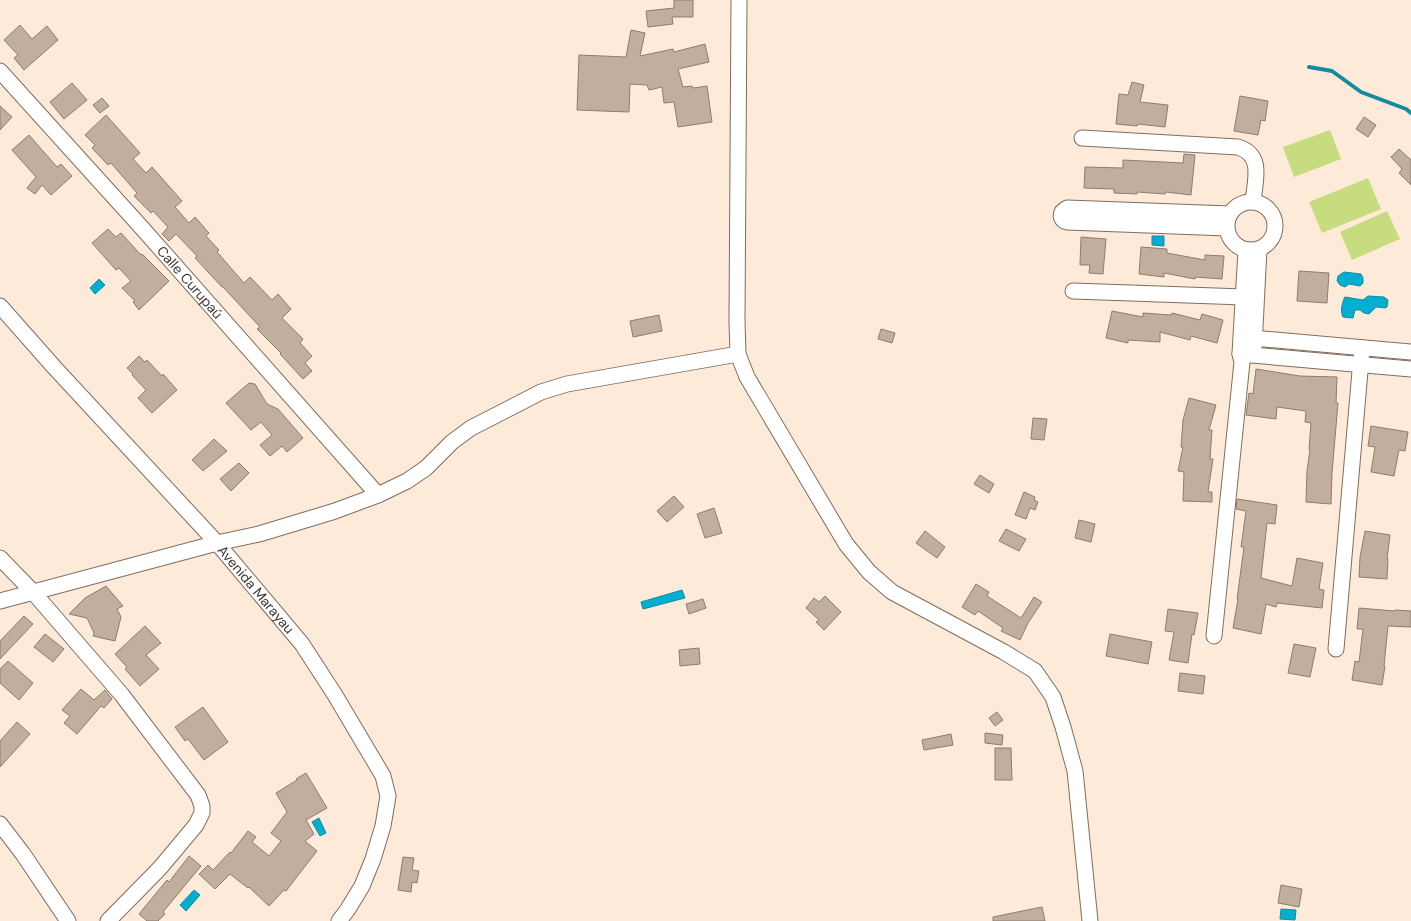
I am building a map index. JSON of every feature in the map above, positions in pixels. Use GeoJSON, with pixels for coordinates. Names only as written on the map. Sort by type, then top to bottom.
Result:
{"type":"FeatureCollection","features":[{"type":"Feature","properties":{"kind":"street"},"geometry":{"type":"LineString","coordinates":[[739,0],[738,354],[747,377],[846,544],[869,572],[892,592],[1004,652],[1035,671],[1053,697],[1075,771],[1090,921]]}},
{"type":"Feature","properties":{"kind":"street","name":"Calle Curupaú"},"geometry":{"type":"LineString","coordinates":[[0,71],[378,495]]}},
{"type":"Feature","properties":{"kind":"street"},"geometry":{"type":"LineString","coordinates":[[1082,138],[1238,147],[1244,149],[1250,153],[1256,164],[1254,201]]}},
{"type":"Feature","properties":{"kind":"street"},"geometry":{"type":"LineString","coordinates":[[1254,201],[1263,204],[1270,210],[1275,218],[1276,228],[1273,237],[1267,245],[1253,250],[1239,247],[1233,242],[1229,236],[1228,221],[1236,207],[1244,202],[1254,201]]}},
{"type":"Feature","properties":{"kind":"street"},"geometry":{"type":"LineString","coordinates":[[1067,208],[1228,221],[1067,222],[1061,216],[1062,212],[1067,208]]}},
{"type":"Feature","properties":{"kind":"street"},"geometry":{"type":"LineString","coordinates":[[1248,338],[1244,297],[1253,250]]}},
{"type":"Feature","properties":{"kind":"street"},"geometry":{"type":"LineString","coordinates":[[1214,636],[1248,338],[1253,250]]}},
{"type":"Feature","properties":{"kind":"street"},"geometry":{"type":"LineString","coordinates":[[1073,291],[1244,297]]}},
{"type":"Feature","properties":{"kind":"street","name":"Avenida Marayau"},"geometry":{"type":"LineString","coordinates":[[0,306],[217,543],[302,644],[383,776],[388,796],[384,826],[362,886],[339,921]]}},
{"type":"Feature","properties":{"kind":"street"},"geometry":{"type":"LineString","coordinates":[[1248,338],[1411,352]]}},
{"type":"Feature","properties":{"kind":"street"},"geometry":{"type":"LineString","coordinates":[[1336,650],[1362,348]]}},
{"type":"Feature","properties":{"kind":"street"},"geometry":{"type":"LineString","coordinates":[[0,601],[217,543],[259,534],[334,511],[378,495],[426,468],[452,442],[471,428],[541,392],[567,384],[738,354]]}},
{"type":"Feature","properties":{"kind":"street"},"geometry":{"type":"LineString","coordinates":[[1245,357],[1411,369]]}},
{"type":"Feature","properties":{"kind":"street"},"geometry":{"type":"LineString","coordinates":[[0,558],[122,695],[198,795],[202,806],[202,813],[196,826],[160,868],[108,921]]}},
{"type":"Feature","properties":{"kind":"street"},"geometry":{"type":"LineString","coordinates":[[0,824],[23,854],[68,921]]}},
{"type":"Feature","properties":{"kind":"green space"},"geometry":{"type":"Polygon","coordinates":[[[1330,130],[1341,159],[1294,177],[1283,147],[1330,130]]]}},
{"type":"Feature","properties":{"kind":"green space"},"geometry":{"type":"Polygon","coordinates":[[[1368,178],[1381,209],[1322,233],[1309,202],[1368,178]]]}},
{"type":"Feature","properties":{"kind":"green space"},"geometry":{"type":"Polygon","coordinates":[[[1387,211],[1400,239],[1352,260],[1340,232],[1387,211]]]}},
{"type":"Feature","properties":{"kind":"water"},"geometry":{"type":"Polygon","coordinates":[[[1152,236],[1164,236],[1164,246],[1152,245],[1152,236]]]}},
{"type":"Feature","properties":{"kind":"water"},"geometry":{"type":"Polygon","coordinates":[[[1344,272],[1361,274],[1363,283],[1360,286],[1349,284],[1345,287],[1340,285],[1337,281],[1338,276],[1344,272]]]}},
{"type":"Feature","properties":{"kind":"water"},"geometry":{"type":"Polygon","coordinates":[[[99,279],[105,285],[95,294],[90,288],[99,279]]]}},
{"type":"Feature","properties":{"kind":"water"},"geometry":{"type":"Polygon","coordinates":[[[1368,296],[1384,297],[1388,300],[1387,307],[1376,307],[1369,314],[1355,310],[1353,318],[1343,317],[1342,307],[1345,297],[1363,300],[1368,296]]]}},
{"type":"Feature","properties":{"kind":"water"},"geometry":{"type":"Polygon","coordinates":[[[682,590],[685,598],[643,609],[641,602],[682,590]]]}},
{"type":"Feature","properties":{"kind":"water"},"geometry":{"type":"Polygon","coordinates":[[[319,818],[326,833],[320,836],[312,822],[319,818]]]}},
{"type":"Feature","properties":{"kind":"water"},"geometry":{"type":"Polygon","coordinates":[[[194,890],[200,895],[186,911],[180,905],[194,890]]]}},
{"type":"Feature","properties":{"kind":"water"},"geometry":{"type":"Polygon","coordinates":[[[1281,909],[1296,910],[1295,920],[1280,919],[1281,909]]]}},
{"type":"Feature","properties":{"kind":"building"},"geometry":{"type":"Polygon","coordinates":[[[674,0],[693,0],[693,17],[672,17],[673,24],[648,27],[646,11],[674,8],[674,0]]]}},
{"type":"Feature","properties":{"kind":"building"},"geometry":{"type":"Polygon","coordinates":[[[20,25],[32,39],[47,26],[58,40],[24,70],[14,58],[18,55],[4,40],[20,25]]]}},
{"type":"Feature","properties":{"kind":"building"},"geometry":{"type":"Polygon","coordinates":[[[631,30],[645,33],[640,56],[673,49],[674,52],[705,44],[709,62],[678,69],[683,87],[707,86],[712,122],[678,127],[674,102],[664,103],[662,87],[649,90],[647,85],[630,84],[629,112],[577,110],[579,55],[626,57],[631,30]]]}},
{"type":"Feature","properties":{"kind":"building"},"geometry":{"type":"Polygon","coordinates":[[[1132,82],[1144,85],[1140,102],[1168,105],[1165,127],[1116,124],[1119,94],[1128,95],[1132,82]]]}},
{"type":"Feature","properties":{"kind":"building"},"geometry":{"type":"Polygon","coordinates":[[[72,83],[87,100],[64,119],[50,102],[72,83]]]}},
{"type":"Feature","properties":{"kind":"building"},"geometry":{"type":"Polygon","coordinates":[[[1240,96],[1268,101],[1265,121],[1261,120],[1258,135],[1234,131],[1240,96]]]}},
{"type":"Feature","properties":{"kind":"building"},"geometry":{"type":"Polygon","coordinates":[[[102,98],[109,106],[100,113],[93,105],[102,98]]]}},
{"type":"Feature","properties":{"kind":"building"},"geometry":{"type":"Polygon","coordinates":[[[0,106],[12,117],[0,130],[0,106]]]}},
{"type":"Feature","properties":{"kind":"building"},"geometry":{"type":"Polygon","coordinates":[[[106,115],[140,153],[133,159],[146,173],[152,167],[182,201],[175,207],[189,223],[195,217],[209,233],[206,236],[219,250],[217,252],[244,283],[250,277],[272,300],[278,294],[291,309],[282,318],[303,339],[300,343],[312,356],[305,363],[312,371],[303,379],[257,329],[260,327],[195,258],[197,256],[176,234],[169,241],[162,234],[168,227],[153,211],[151,213],[134,196],[137,193],[111,163],[108,165],[92,148],[95,145],[85,135],[106,115]]]}},
{"type":"Feature","properties":{"kind":"building"},"geometry":{"type":"Polygon","coordinates":[[[1364,117],[1376,125],[1368,137],[1356,129],[1364,117]]]}},
{"type":"Feature","properties":{"kind":"building"},"geometry":{"type":"Polygon","coordinates":[[[29,135],[57,167],[61,164],[72,176],[51,195],[42,185],[35,194],[27,188],[36,177],[12,150],[29,135]]]}},
{"type":"Feature","properties":{"kind":"building"},"geometry":{"type":"Polygon","coordinates":[[[1399,149],[1411,160],[1411,185],[1399,173],[1402,169],[1391,157],[1399,149]]]}},
{"type":"Feature","properties":{"kind":"building"},"geometry":{"type":"Polygon","coordinates":[[[1184,154],[1195,155],[1191,195],[1166,192],[1165,194],[1114,193],[1114,189],[1084,188],[1085,167],[1123,168],[1123,160],[1183,163],[1184,154]]]}},
{"type":"Feature","properties":{"kind":"building"},"geometry":{"type":"Polygon","coordinates":[[[108,229],[116,237],[121,233],[169,281],[139,310],[133,302],[135,301],[122,288],[131,281],[119,268],[116,270],[92,243],[108,229]]]}},
{"type":"Feature","properties":{"kind":"building"},"geometry":{"type":"Polygon","coordinates":[[[1081,237],[1106,239],[1103,274],[1089,273],[1090,265],[1080,265],[1081,237]]]}},
{"type":"Feature","properties":{"kind":"building"},"geometry":{"type":"Polygon","coordinates":[[[1141,247],[1167,249],[1167,253],[1205,260],[1205,255],[1224,256],[1222,279],[1195,277],[1195,279],[1164,273],[1164,277],[1139,274],[1141,247]]]}},
{"type":"Feature","properties":{"kind":"building"},"geometry":{"type":"Polygon","coordinates":[[[1299,271],[1329,273],[1327,303],[1297,301],[1299,271]]]}},
{"type":"Feature","properties":{"kind":"building"},"geometry":{"type":"Polygon","coordinates":[[[1112,311],[1143,317],[1143,313],[1171,315],[1172,313],[1200,320],[1202,314],[1223,320],[1217,343],[1191,336],[1190,340],[1160,332],[1160,342],[1128,340],[1128,343],[1106,338],[1112,311]]]}},
{"type":"Feature","properties":{"kind":"building"},"geometry":{"type":"Polygon","coordinates":[[[659,315],[662,331],[633,337],[630,321],[659,315]]]}},
{"type":"Feature","properties":{"kind":"building"},"geometry":{"type":"Polygon","coordinates":[[[881,329],[895,333],[892,343],[878,339],[881,329]]]}},
{"type":"Feature","properties":{"kind":"building"},"geometry":{"type":"Polygon","coordinates":[[[139,356],[145,362],[147,360],[162,376],[163,374],[177,390],[152,413],[138,398],[146,390],[127,368],[139,356]]]}},
{"type":"Feature","properties":{"kind":"building"},"geometry":{"type":"Polygon","coordinates":[[[1256,369],[1300,376],[1337,377],[1336,403],[1338,403],[1331,504],[1306,502],[1311,423],[1305,422],[1306,411],[1277,407],[1276,419],[1246,415],[1249,393],[1253,394],[1256,369]]]}},
{"type":"Feature","properties":{"kind":"building"},"geometry":{"type":"Polygon","coordinates":[[[249,383],[255,384],[267,404],[278,409],[303,438],[287,452],[282,446],[270,456],[260,445],[272,435],[261,422],[251,430],[226,403],[249,383]]]}},
{"type":"Feature","properties":{"kind":"building"},"geometry":{"type":"Polygon","coordinates":[[[1189,398],[1216,405],[1209,430],[1212,430],[1210,459],[1213,459],[1208,492],[1212,492],[1212,502],[1183,501],[1184,472],[1178,471],[1183,447],[1181,447],[1183,420],[1189,398]]]}},
{"type":"Feature","properties":{"kind":"building"},"geometry":{"type":"Polygon","coordinates":[[[1033,418],[1047,419],[1044,440],[1031,439],[1033,418]]]}},
{"type":"Feature","properties":{"kind":"building"},"geometry":{"type":"Polygon","coordinates":[[[1371,426],[1408,432],[1405,451],[1399,450],[1394,476],[1371,472],[1375,447],[1368,446],[1371,426]]]}},
{"type":"Feature","properties":{"kind":"building"},"geometry":{"type":"Polygon","coordinates":[[[214,439],[227,451],[203,471],[192,460],[214,439]]]}},
{"type":"Feature","properties":{"kind":"building"},"geometry":{"type":"Polygon","coordinates":[[[239,463],[249,473],[231,491],[220,479],[239,463]]]}},
{"type":"Feature","properties":{"kind":"building"},"geometry":{"type":"Polygon","coordinates":[[[980,475],[994,484],[989,493],[974,484],[980,475]]]}},
{"type":"Feature","properties":{"kind":"building"},"geometry":{"type":"Polygon","coordinates":[[[1024,492],[1035,497],[1034,500],[1038,502],[1035,510],[1030,508],[1026,519],[1015,515],[1024,492]]]}},
{"type":"Feature","properties":{"kind":"building"},"geometry":{"type":"Polygon","coordinates":[[[674,496],[684,507],[667,522],[657,511],[674,496]]]}},
{"type":"Feature","properties":{"kind":"building"},"geometry":{"type":"Polygon","coordinates":[[[1237,499],[1277,505],[1275,524],[1267,523],[1261,578],[1292,586],[1297,558],[1323,563],[1319,589],[1324,590],[1322,608],[1277,603],[1276,607],[1266,604],[1261,634],[1233,628],[1244,547],[1241,547],[1246,511],[1236,509],[1237,499]]]}},
{"type":"Feature","properties":{"kind":"building"},"geometry":{"type":"Polygon","coordinates":[[[714,508],[722,533],[705,538],[697,514],[714,508]]]}},
{"type":"Feature","properties":{"kind":"building"},"geometry":{"type":"Polygon","coordinates":[[[1079,520],[1095,524],[1091,542],[1075,538],[1079,520]]]}},
{"type":"Feature","properties":{"kind":"building"},"geometry":{"type":"Polygon","coordinates":[[[1006,529],[1026,539],[1019,551],[999,541],[1006,529]]]}},
{"type":"Feature","properties":{"kind":"building"},"geometry":{"type":"Polygon","coordinates":[[[925,531],[945,547],[937,558],[916,543],[925,531]]]}},
{"type":"Feature","properties":{"kind":"building"},"geometry":{"type":"Polygon","coordinates":[[[1365,531],[1390,535],[1387,579],[1359,577],[1360,557],[1365,531]]]}},
{"type":"Feature","properties":{"kind":"building"},"geometry":{"type":"Polygon","coordinates":[[[976,584],[989,592],[987,596],[1021,618],[1034,597],[1042,602],[1028,623],[1020,640],[1001,631],[1003,628],[978,611],[975,615],[962,607],[976,584]]]}},
{"type":"Feature","properties":{"kind":"building"},"geometry":{"type":"Polygon","coordinates":[[[106,586],[123,606],[117,609],[121,617],[115,641],[93,636],[94,633],[87,618],[69,614],[85,598],[106,586]]]}},
{"type":"Feature","properties":{"kind":"building"},"geometry":{"type":"Polygon","coordinates":[[[825,596],[841,612],[824,630],[816,622],[819,620],[806,608],[814,598],[819,602],[825,596]]]}},
{"type":"Feature","properties":{"kind":"building"},"geometry":{"type":"Polygon","coordinates":[[[703,599],[706,608],[689,614],[686,604],[703,599]]]}},
{"type":"Feature","properties":{"kind":"building"},"geometry":{"type":"Polygon","coordinates":[[[1359,608],[1411,611],[1411,627],[1388,626],[1382,685],[1352,680],[1355,661],[1359,662],[1363,629],[1357,629],[1359,608]]]}},
{"type":"Feature","properties":{"kind":"building"},"geometry":{"type":"Polygon","coordinates":[[[1168,609],[1198,613],[1194,635],[1192,634],[1188,663],[1169,660],[1174,632],[1165,631],[1168,609]]]}},
{"type":"Feature","properties":{"kind":"building"},"geometry":{"type":"Polygon","coordinates":[[[24,616],[33,624],[0,659],[0,641],[24,616]]]}},
{"type":"Feature","properties":{"kind":"building"},"geometry":{"type":"Polygon","coordinates":[[[145,626],[161,643],[146,655],[159,669],[140,686],[115,654],[145,626]]]}},
{"type":"Feature","properties":{"kind":"building"},"geometry":{"type":"Polygon","coordinates":[[[45,634],[64,649],[53,662],[34,647],[45,634]]]}},
{"type":"Feature","properties":{"kind":"building"},"geometry":{"type":"Polygon","coordinates":[[[1110,634],[1152,642],[1148,664],[1106,656],[1110,634]]]}},
{"type":"Feature","properties":{"kind":"building"},"geometry":{"type":"Polygon","coordinates":[[[1294,644],[1316,648],[1310,677],[1288,673],[1294,644]]]}},
{"type":"Feature","properties":{"kind":"building"},"geometry":{"type":"Polygon","coordinates":[[[699,648],[700,664],[680,666],[679,650],[699,648]]]}},
{"type":"Feature","properties":{"kind":"building"},"geometry":{"type":"Polygon","coordinates":[[[8,661],[33,683],[19,700],[0,683],[0,669],[8,661]]]}},
{"type":"Feature","properties":{"kind":"building"},"geometry":{"type":"Polygon","coordinates":[[[1180,673],[1205,676],[1203,694],[1178,691],[1180,673]]]}},
{"type":"Feature","properties":{"kind":"building"},"geometry":{"type":"Polygon","coordinates":[[[81,689],[94,700],[105,690],[112,699],[104,708],[101,706],[77,734],[64,723],[70,716],[62,710],[81,689]]]}},
{"type":"Feature","properties":{"kind":"building"},"geometry":{"type":"Polygon","coordinates":[[[203,707],[228,742],[204,760],[188,739],[185,741],[175,727],[203,707]]]}},
{"type":"Feature","properties":{"kind":"building"},"geometry":{"type":"Polygon","coordinates":[[[997,712],[1003,720],[995,726],[989,718],[997,712]]]}},
{"type":"Feature","properties":{"kind":"building"},"geometry":{"type":"Polygon","coordinates":[[[17,722],[30,734],[0,767],[0,741],[17,722]]]}},
{"type":"Feature","properties":{"kind":"building"},"geometry":{"type":"Polygon","coordinates":[[[985,733],[1003,735],[1002,745],[985,743],[985,733]]]}},
{"type":"Feature","properties":{"kind":"building"},"geometry":{"type":"Polygon","coordinates":[[[951,734],[953,745],[924,750],[922,740],[951,734]]]}},
{"type":"Feature","properties":{"kind":"building"},"geometry":{"type":"Polygon","coordinates":[[[995,748],[1011,748],[1012,780],[995,780],[995,748]]]}},
{"type":"Feature","properties":{"kind":"building"},"geometry":{"type":"Polygon","coordinates":[[[306,773],[327,808],[306,820],[314,834],[305,841],[317,851],[286,891],[284,890],[269,906],[249,887],[230,874],[215,889],[199,874],[208,865],[213,870],[231,853],[248,831],[256,837],[252,842],[269,856],[281,841],[271,833],[287,812],[276,793],[306,773]]]}},
{"type":"Feature","properties":{"kind":"building"},"geometry":{"type":"Polygon","coordinates":[[[189,856],[201,866],[163,912],[165,914],[158,921],[147,921],[139,914],[167,880],[169,882],[189,856]]]}},
{"type":"Feature","properties":{"kind":"building"},"geometry":{"type":"Polygon","coordinates":[[[403,857],[414,858],[412,870],[419,871],[417,883],[412,882],[411,892],[398,890],[403,857]]]}},
{"type":"Feature","properties":{"kind":"building"},"geometry":{"type":"Polygon","coordinates":[[[1281,885],[1302,889],[1299,907],[1278,903],[1281,885]]]}},
{"type":"Feature","properties":{"kind":"building"},"geometry":{"type":"Polygon","coordinates":[[[1042,907],[1045,921],[993,921],[993,917],[1042,907]]]}},
{"type":"Feature","properties":{"kind":"waterway"},"geometry":{"type":"LineString","coordinates":[[1309,67],[1332,71],[1361,92],[1406,109],[1411,113]]}}]}
